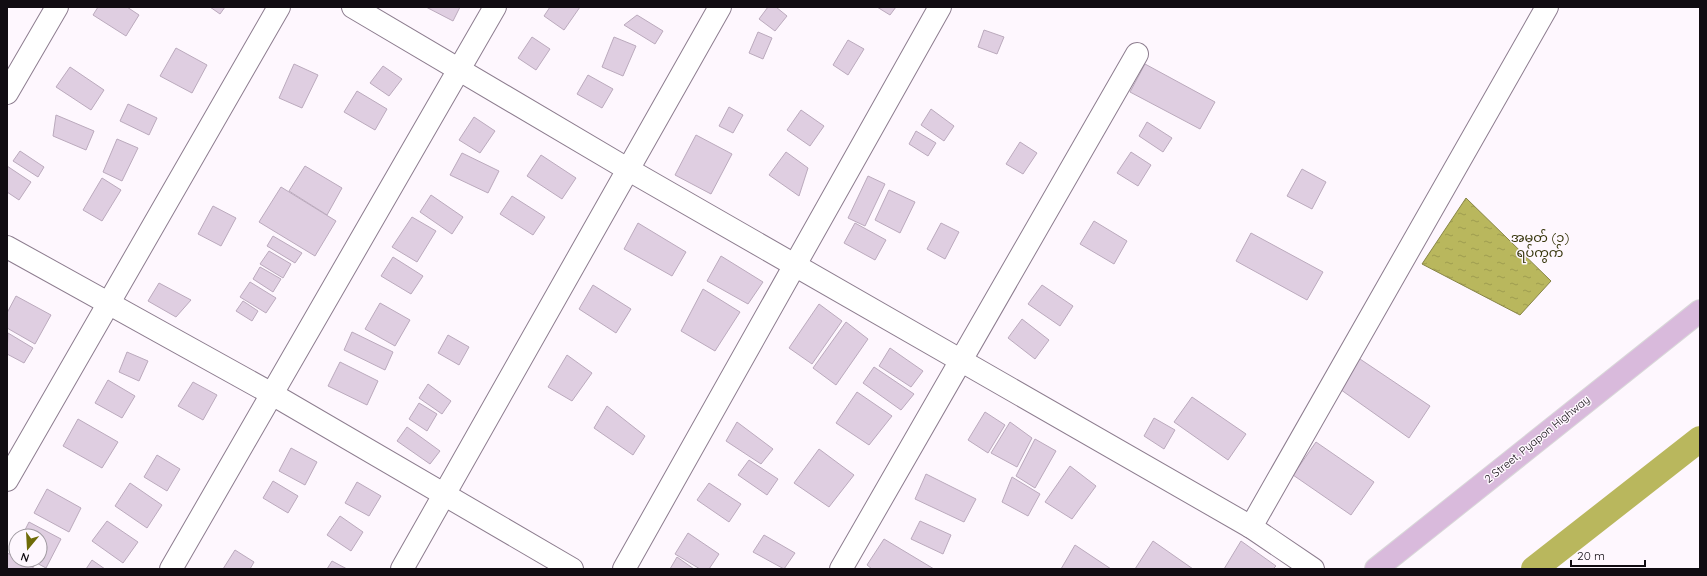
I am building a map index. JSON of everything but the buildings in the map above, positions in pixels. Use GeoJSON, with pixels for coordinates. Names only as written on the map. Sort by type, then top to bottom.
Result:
{"type":"FeatureCollection","features":[{"type":"Feature","properties":{"kind":"main road","name":"2 Street, Pyapon Highway"},"geometry":{"type":"LineString","coordinates":[[1376,569],[1700,311]]}},
{"type":"Feature","properties":{"kind":"street"},"geometry":{"type":"LineString","coordinates":[[7,93],[57,7]]}},
{"type":"Feature","properties":{"kind":"street"},"geometry":{"type":"LineString","coordinates":[[7,480],[279,7]]}},
{"type":"Feature","properties":{"kind":"street"},"geometry":{"type":"LineString","coordinates":[[352,7],[629,170],[1251,527],[1313,569]]}},
{"type":"Feature","properties":{"kind":"street"},"geometry":{"type":"LineString","coordinates":[[171,569],[495,7]]}},
{"type":"Feature","properties":{"kind":"street"},"geometry":{"type":"LineString","coordinates":[[402,569],[720,7]]}},
{"type":"Feature","properties":{"kind":"street"},"geometry":{"type":"LineString","coordinates":[[624,569],[940,7]]}},
{"type":"Feature","properties":{"kind":"street"},"geometry":{"type":"LineString","coordinates":[[1251,527],[1547,7]]}},
{"type":"Feature","properties":{"kind":"street"},"geometry":{"type":"LineString","coordinates":[[841,569],[962,361],[1137,54]]}},
{"type":"Feature","properties":{"kind":"street"},"geometry":{"type":"LineString","coordinates":[[7,247],[272,394],[572,569]]}},
{"type":"Feature","properties":{"kind":"water"},"geometry":{"type":"Polygon","coordinates":[[[1466,198],[1551,281],[1520,315],[1422,264],[1466,198]]]}},
{"type":"Feature","properties":{"kind":"waterway"},"geometry":{"type":"LineString","coordinates":[[1534,569],[1700,439]]}},
{"type":"Feature","properties":{"kind":"district","name":"အမှတ် (၁) ရပ်ကွက်"},"geometry":{"type":"Point","coordinates":[1540,244]}}]}
